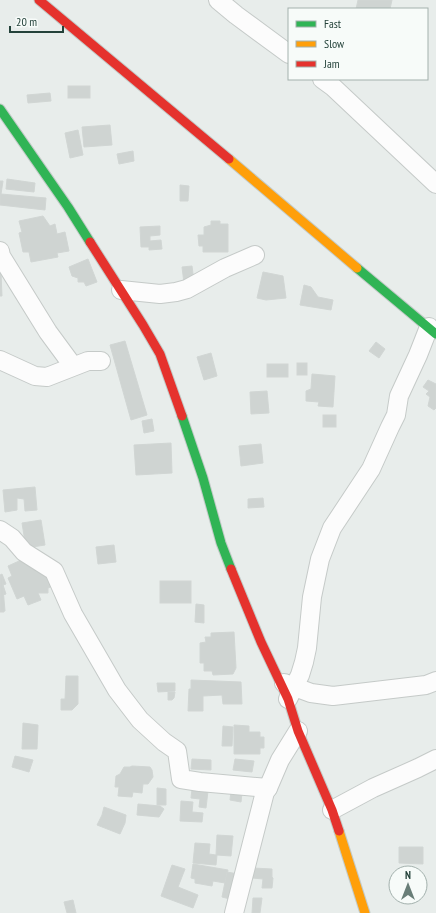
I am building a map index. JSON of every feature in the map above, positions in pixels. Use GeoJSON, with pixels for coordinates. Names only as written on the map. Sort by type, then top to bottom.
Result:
{"type":"FeatureCollection","features":[{"type":"Feature","properties":{"kind":"street"},"geometry":{"type":"LineString","coordinates":[[39,0],[432,330],[418,355],[399,396],[396,415],[371,469],[332,528],[320,559],[304,662],[300,676],[288,695]]}},
{"type":"Feature","properties":{"kind":"street"},"geometry":{"type":"LineString","coordinates":[[218,0],[288,53]]}},
{"type":"Feature","properties":{"kind":"street"},"geometry":{"type":"LineString","coordinates":[[324,80],[333,86],[436,184]]}},
{"type":"Feature","properties":{"kind":"street"},"geometry":{"type":"LineString","coordinates":[[0,109],[68,207],[160,354],[202,478],[221,543],[261,642],[288,695],[298,731],[332,810],[365,913]]}},
{"type":"Feature","properties":{"kind":"street"},"geometry":{"type":"LineString","coordinates":[[0,251],[1,256],[32,307],[73,366]]}},
{"type":"Feature","properties":{"kind":"street"},"geometry":{"type":"LineString","coordinates":[[121,290],[160,294],[176,292],[187,289],[225,268],[255,255]]}},
{"type":"Feature","properties":{"kind":"street"},"geometry":{"type":"LineString","coordinates":[[0,360],[35,376],[47,377],[88,361],[101,361]]}},
{"type":"Feature","properties":{"kind":"street"},"geometry":{"type":"LineString","coordinates":[[0,530],[12,538],[24,552],[54,571],[73,614],[116,690],[140,720],[164,742],[177,751],[182,779],[268,788]]}},
{"type":"Feature","properties":{"kind":"street"},"geometry":{"type":"LineString","coordinates":[[288,695],[302,706],[313,701],[333,696],[426,685],[436,682]]}},
{"type":"Feature","properties":{"kind":"street"},"geometry":{"type":"LineString","coordinates":[[288,695],[311,693],[333,696]]}},
{"type":"Feature","properties":{"kind":"street"},"geometry":{"type":"LineString","coordinates":[[234,913],[265,792],[280,760],[298,731]]}},
{"type":"Feature","properties":{"kind":"street"},"geometry":{"type":"LineString","coordinates":[[332,810],[373,788],[436,759]]}},
{"type":"Feature","properties":{"kind":"building"},"geometry":{"type":"Polygon","coordinates":[[[358,0],[392,0],[390,8],[356,8],[358,0]]]}},
{"type":"Feature","properties":{"kind":"building"},"geometry":{"type":"Polygon","coordinates":[[[68,86],[90,86],[90,98],[68,98],[68,86]]]}},
{"type":"Feature","properties":{"kind":"building"},"geometry":{"type":"Polygon","coordinates":[[[50,93],[51,101],[28,103],[27,95],[50,93]]]}},
{"type":"Feature","properties":{"kind":"building"},"geometry":{"type":"Polygon","coordinates":[[[110,125],[112,145],[84,147],[82,127],[110,125]]]}},
{"type":"Feature","properties":{"kind":"building"},"geometry":{"type":"Polygon","coordinates":[[[78,130],[83,155],[70,158],[65,133],[78,130]]]}},
{"type":"Feature","properties":{"kind":"building"},"geometry":{"type":"Polygon","coordinates":[[[133,151],[134,161],[119,164],[117,154],[133,151]]]}},
{"type":"Feature","properties":{"kind":"building"},"geometry":{"type":"Polygon","coordinates":[[[7,179],[35,183],[34,192],[6,189],[7,179]]]}},
{"type":"Feature","properties":{"kind":"building"},"geometry":{"type":"Polygon","coordinates":[[[0,181],[3,181],[1,194],[46,198],[45,210],[0,205],[0,181]]]}},
{"type":"Feature","properties":{"kind":"building"},"geometry":{"type":"Polygon","coordinates":[[[180,185],[189,186],[188,201],[180,201],[180,185]]]}},
{"type":"Feature","properties":{"kind":"building"},"geometry":{"type":"Polygon","coordinates":[[[43,216],[50,226],[55,224],[57,234],[65,232],[69,251],[57,253],[58,257],[31,262],[29,252],[23,252],[19,233],[22,232],[19,221],[43,216]]]}},
{"type":"Feature","properties":{"kind":"building"},"geometry":{"type":"Polygon","coordinates":[[[211,221],[220,221],[220,224],[228,224],[228,252],[203,252],[203,246],[199,246],[198,235],[204,235],[204,227],[211,225],[211,221]]]}},
{"type":"Feature","properties":{"kind":"building"},"geometry":{"type":"Polygon","coordinates":[[[160,226],[160,235],[150,236],[150,241],[161,240],[162,249],[149,250],[149,247],[141,247],[140,227],[160,226]]]}},
{"type":"Feature","properties":{"kind":"building"},"geometry":{"type":"Polygon","coordinates":[[[88,259],[97,282],[86,286],[84,282],[78,282],[78,278],[72,276],[69,267],[88,259]]]}},
{"type":"Feature","properties":{"kind":"building"},"geometry":{"type":"Polygon","coordinates":[[[192,266],[194,282],[184,283],[182,267],[192,266]]]}},
{"type":"Feature","properties":{"kind":"building"},"geometry":{"type":"Polygon","coordinates":[[[263,272],[283,276],[286,298],[266,300],[257,298],[263,272]]]}},
{"type":"Feature","properties":{"kind":"building"},"geometry":{"type":"Polygon","coordinates":[[[1,273],[2,296],[0,296],[1,273]]]}},
{"type":"Feature","properties":{"kind":"building"},"geometry":{"type":"Polygon","coordinates":[[[304,285],[311,287],[318,297],[333,300],[331,310],[300,305],[304,285]]]}},
{"type":"Feature","properties":{"kind":"building"},"geometry":{"type":"Polygon","coordinates":[[[125,341],[147,415],[131,420],[110,345],[125,341]]]}},
{"type":"Feature","properties":{"kind":"building"},"geometry":{"type":"Polygon","coordinates":[[[376,342],[385,349],[379,358],[369,351],[376,342]]]}},
{"type":"Feature","properties":{"kind":"building"},"geometry":{"type":"Polygon","coordinates":[[[211,353],[217,376],[204,380],[197,357],[211,353]]]}},
{"type":"Feature","properties":{"kind":"building"},"geometry":{"type":"Polygon","coordinates":[[[297,363],[307,363],[307,375],[297,375],[297,363]]]}},
{"type":"Feature","properties":{"kind":"building"},"geometry":{"type":"Polygon","coordinates":[[[267,364],[288,364],[288,377],[267,377],[267,364]]]}},
{"type":"Feature","properties":{"kind":"building"},"geometry":{"type":"Polygon","coordinates":[[[312,374],[335,376],[333,407],[318,406],[319,402],[306,401],[306,391],[311,389],[312,374]]]}},
{"type":"Feature","properties":{"kind":"building"},"geometry":{"type":"Polygon","coordinates":[[[428,380],[436,384],[436,408],[434,410],[428,406],[430,397],[426,394],[429,391],[423,387],[428,380]]]}},
{"type":"Feature","properties":{"kind":"building"},"geometry":{"type":"Polygon","coordinates":[[[267,391],[269,413],[251,414],[250,392],[267,391]]]}},
{"type":"Feature","properties":{"kind":"building"},"geometry":{"type":"Polygon","coordinates":[[[323,415],[336,415],[336,427],[323,427],[323,415]]]}},
{"type":"Feature","properties":{"kind":"building"},"geometry":{"type":"Polygon","coordinates":[[[152,419],[154,431],[144,433],[142,421],[152,419]]]}},
{"type":"Feature","properties":{"kind":"building"},"geometry":{"type":"Polygon","coordinates":[[[171,443],[172,473],[136,475],[134,445],[171,443]]]}},
{"type":"Feature","properties":{"kind":"building"},"geometry":{"type":"Polygon","coordinates":[[[261,444],[263,463],[241,466],[239,446],[261,444]]]}},
{"type":"Feature","properties":{"kind":"building"},"geometry":{"type":"Polygon","coordinates":[[[35,487],[37,510],[25,511],[24,499],[17,498],[17,510],[5,512],[3,490],[35,487]]]}},
{"type":"Feature","properties":{"kind":"building"},"geometry":{"type":"Polygon","coordinates":[[[263,498],[264,507],[248,508],[248,499],[263,498]]]}},
{"type":"Feature","properties":{"kind":"building"},"geometry":{"type":"Polygon","coordinates":[[[41,520],[45,545],[26,548],[22,523],[41,520]]]}},
{"type":"Feature","properties":{"kind":"building"},"geometry":{"type":"Polygon","coordinates":[[[114,545],[116,562],[98,564],[96,547],[114,545]]]}},
{"type":"Feature","properties":{"kind":"building"},"geometry":{"type":"Polygon","coordinates":[[[28,557],[32,568],[45,562],[55,585],[48,588],[48,593],[38,593],[41,600],[28,605],[24,596],[17,599],[8,578],[12,576],[8,566],[28,557]]]}},
{"type":"Feature","properties":{"kind":"building"},"geometry":{"type":"Polygon","coordinates":[[[2,574],[6,584],[3,585],[6,594],[3,595],[4,612],[0,612],[0,575],[2,574]]]}},
{"type":"Feature","properties":{"kind":"building"},"geometry":{"type":"Polygon","coordinates":[[[0,577],[2,577],[5,611],[0,611],[0,577]]]}},
{"type":"Feature","properties":{"kind":"building"},"geometry":{"type":"Polygon","coordinates":[[[160,581],[191,581],[191,603],[160,603],[160,581]]]}},
{"type":"Feature","properties":{"kind":"building"},"geometry":{"type":"Polygon","coordinates":[[[196,604],[204,605],[204,623],[195,622],[196,604]]]}},
{"type":"Feature","properties":{"kind":"building"},"geometry":{"type":"Polygon","coordinates":[[[234,632],[236,668],[233,674],[213,675],[212,671],[204,671],[204,663],[200,663],[200,643],[206,642],[205,637],[211,637],[211,633],[234,632]]]}},
{"type":"Feature","properties":{"kind":"building"},"geometry":{"type":"Polygon","coordinates":[[[66,676],[78,676],[78,704],[72,710],[61,710],[61,699],[65,699],[66,676]]]}},
{"type":"Feature","properties":{"kind":"building"},"geometry":{"type":"Polygon","coordinates":[[[191,680],[241,682],[242,704],[223,704],[222,695],[203,696],[203,711],[188,711],[191,680]]]}},
{"type":"Feature","properties":{"kind":"building"},"geometry":{"type":"Polygon","coordinates":[[[157,683],[175,683],[175,691],[158,692],[157,683]]]}},
{"type":"Feature","properties":{"kind":"building"},"geometry":{"type":"Polygon","coordinates":[[[168,692],[175,692],[172,700],[168,700],[168,692]]]}},
{"type":"Feature","properties":{"kind":"building"},"geometry":{"type":"Polygon","coordinates":[[[23,723],[38,725],[37,749],[22,749],[23,723]]]}},
{"type":"Feature","properties":{"kind":"building"},"geometry":{"type":"Polygon","coordinates":[[[234,725],[249,726],[249,732],[260,732],[260,737],[264,737],[264,748],[260,748],[260,754],[234,754],[234,725]]]}},
{"type":"Feature","properties":{"kind":"building"},"geometry":{"type":"Polygon","coordinates":[[[223,726],[233,727],[232,746],[222,746],[223,726]]]}},
{"type":"Feature","properties":{"kind":"building"},"geometry":{"type":"Polygon","coordinates":[[[15,756],[33,760],[29,772],[12,767],[15,756]]]}},
{"type":"Feature","properties":{"kind":"building"},"geometry":{"type":"Polygon","coordinates":[[[192,759],[211,760],[211,770],[191,769],[192,759]]]}},
{"type":"Feature","properties":{"kind":"building"},"geometry":{"type":"Polygon","coordinates":[[[235,759],[254,761],[252,772],[233,770],[235,759]]]}},
{"type":"Feature","properties":{"kind":"building"},"geometry":{"type":"Polygon","coordinates":[[[124,767],[150,767],[153,777],[148,784],[143,784],[142,793],[133,792],[132,797],[118,796],[119,787],[115,787],[116,776],[120,774],[124,767]]]}},
{"type":"Feature","properties":{"kind":"building"},"geometry":{"type":"Polygon","coordinates":[[[157,788],[166,789],[166,805],[157,805],[157,788]]]}},
{"type":"Feature","properties":{"kind":"building"},"geometry":{"type":"Polygon","coordinates":[[[192,789],[208,791],[206,808],[199,807],[200,799],[191,798],[192,789]]]}},
{"type":"Feature","properties":{"kind":"building"},"geometry":{"type":"Polygon","coordinates":[[[231,791],[242,793],[241,802],[230,800],[231,791]]]}},
{"type":"Feature","properties":{"kind":"building"},"geometry":{"type":"Polygon","coordinates":[[[181,801],[193,802],[192,812],[203,813],[202,822],[180,821],[181,801]]]}},
{"type":"Feature","properties":{"kind":"building"},"geometry":{"type":"Polygon","coordinates":[[[138,804],[160,806],[164,809],[159,817],[137,815],[138,804]]]}},
{"type":"Feature","properties":{"kind":"building"},"geometry":{"type":"Polygon","coordinates":[[[104,807],[126,815],[125,823],[120,834],[97,825],[104,807]]]}},
{"type":"Feature","properties":{"kind":"building"},"geometry":{"type":"Polygon","coordinates":[[[217,835],[233,836],[231,856],[217,855],[216,865],[193,863],[195,843],[210,844],[209,854],[216,855],[217,835]]]}},
{"type":"Feature","properties":{"kind":"building"},"geometry":{"type":"Polygon","coordinates":[[[399,847],[423,847],[423,864],[399,863],[399,847]]]}},
{"type":"Feature","properties":{"kind":"building"},"geometry":{"type":"Polygon","coordinates":[[[193,864],[228,870],[225,883],[213,881],[212,886],[195,883],[195,879],[191,878],[193,864]]]}},
{"type":"Feature","properties":{"kind":"building"},"geometry":{"type":"Polygon","coordinates":[[[172,865],[185,869],[178,887],[198,895],[193,908],[161,896],[172,865]]]}},
{"type":"Feature","properties":{"kind":"building"},"geometry":{"type":"Polygon","coordinates":[[[253,868],[272,869],[272,888],[262,888],[263,879],[252,878],[253,868]]]}},
{"type":"Feature","properties":{"kind":"building"},"geometry":{"type":"Polygon","coordinates":[[[227,872],[238,874],[234,900],[222,897],[227,872]]]}},
{"type":"Feature","properties":{"kind":"building"},"geometry":{"type":"Polygon","coordinates":[[[253,898],[262,898],[260,913],[252,913],[253,898]]]}},
{"type":"Feature","properties":{"kind":"building"},"geometry":{"type":"Polygon","coordinates":[[[73,900],[76,913],[67,913],[64,902],[73,900]]]}},
{"type":"Feature","properties":{"kind":"traffic: fast"},"geometry":{"type":"LineString","coordinates":[[0,109],[68,207],[90,242]]}},
{"type":"Feature","properties":{"kind":"traffic: fast"},"geometry":{"type":"LineString","coordinates":[[357,268],[436,334]]}},
{"type":"Feature","properties":{"kind":"traffic: fast"},"geometry":{"type":"LineString","coordinates":[[182,416],[203,478],[221,543],[231,569]]}},
{"type":"Feature","properties":{"kind":"traffic: slow"},"geometry":{"type":"LineString","coordinates":[[229,159],[357,268]]}},
{"type":"Feature","properties":{"kind":"traffic: slow"},"geometry":{"type":"LineString","coordinates":[[339,831],[365,913]]}},
{"type":"Feature","properties":{"kind":"traffic: jam"},"geometry":{"type":"LineString","coordinates":[[39,0],[229,159]]}},
{"type":"Feature","properties":{"kind":"traffic: jam"},"geometry":{"type":"LineString","coordinates":[[90,242],[160,354],[182,416]]}},
{"type":"Feature","properties":{"kind":"traffic: jam"},"geometry":{"type":"LineString","coordinates":[[231,569],[261,642],[288,699],[298,731],[332,810],[339,831]]}}]}
